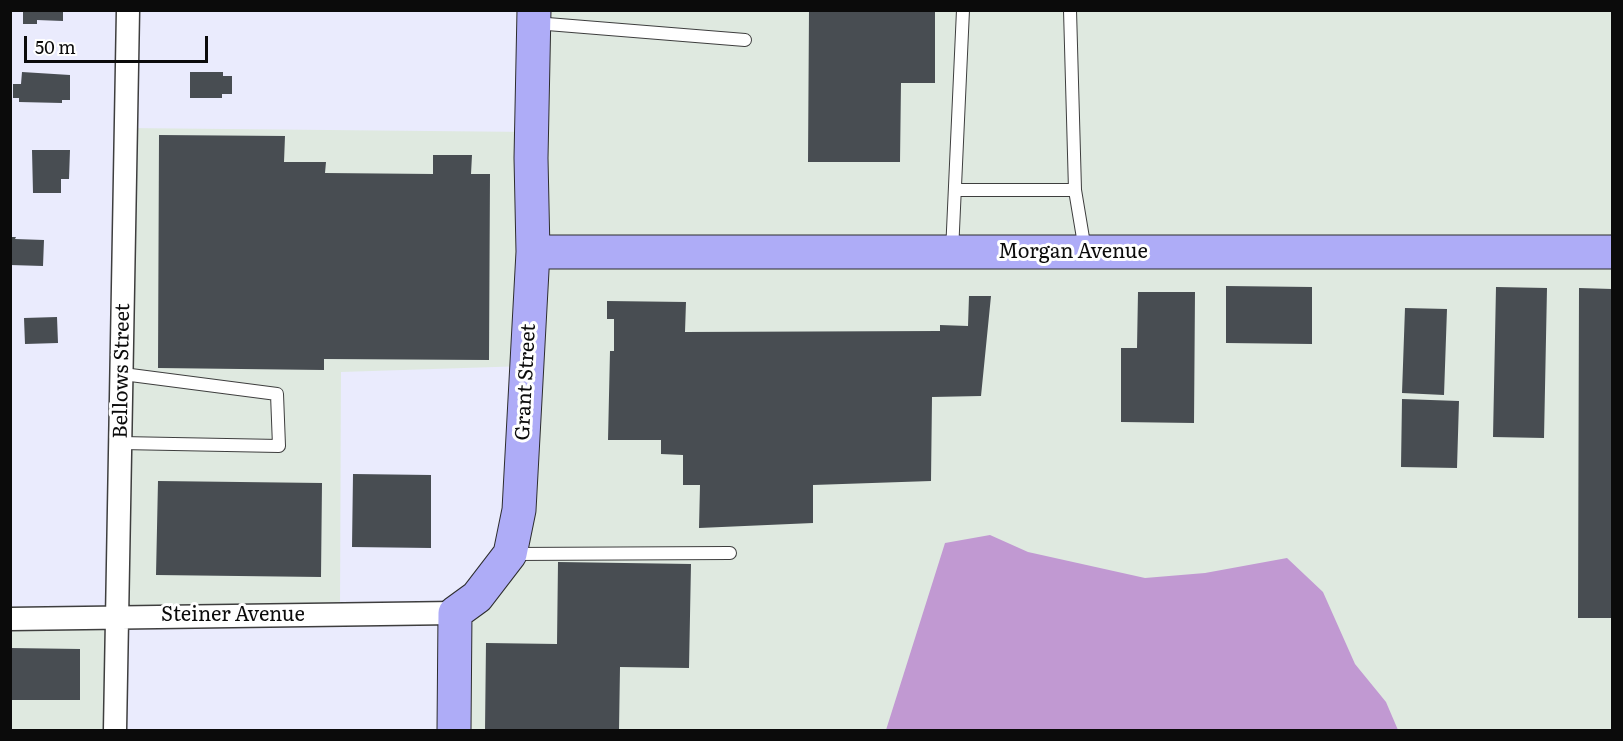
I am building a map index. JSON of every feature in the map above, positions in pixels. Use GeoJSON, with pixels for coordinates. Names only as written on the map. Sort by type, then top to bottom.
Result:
{"type":"FeatureCollection","features":[{"type":"Feature","properties":{"kind":"street","name":"Bellows Street"},"geometry":{"type":"LineString","coordinates":[[116,730],[128,10]]}},
{"type":"Feature","properties":{"kind":"street","name":"Grant Street"},"geometry":{"type":"LineString","coordinates":[[455,613],[477,597],[510,554],[519,510],[533,252],[531,158],[534,17]]}},
{"type":"Feature","properties":{"kind":"street","name":"Morgan Avenue"},"geometry":{"type":"LineString","coordinates":[[533,252],[1612,252]]}},
{"type":"Feature","properties":{"kind":"street","name":"Steiner Avenue"},"geometry":{"type":"LineString","coordinates":[[10,618],[455,613]]}},
{"type":"Feature","properties":{"kind":"street"},"geometry":{"type":"LineString","coordinates":[[454,730],[455,613]]}},
{"type":"Feature","properties":{"kind":"lane"},"geometry":{"type":"LineString","coordinates":[[952,252],[963,10]]}},
{"type":"Feature","properties":{"kind":"lane"},"geometry":{"type":"LineString","coordinates":[[1070,10],[1075,190],[1085,252]]}},
{"type":"Feature","properties":{"kind":"lane"},"geometry":{"type":"LineString","coordinates":[[534,17],[746,40]]}},
{"type":"Feature","properties":{"kind":"lane"},"geometry":{"type":"LineString","coordinates":[[955,190],[1075,190]]}},
{"type":"Feature","properties":{"kind":"lane"},"geometry":{"type":"LineString","coordinates":[[121,444],[279,446],[277,394],[123,374]]}},
{"type":"Feature","properties":{"kind":"lane"},"geometry":{"type":"LineString","coordinates":[[510,554],[730,553]]}},
{"type":"Feature","properties":{"kind":"shaded area"},"geometry":{"type":"Polygon","coordinates":[[[534,11],[1612,11],[1612,730],[454,730],[455,613],[510,554],[526,366],[341,372],[340,614],[117,617],[115,730],[11,730],[10,619],[117,616],[126,128],[531,132],[534,11]]]}},
{"type":"Feature","properties":{"kind":"shaded area"},"geometry":{"type":"Polygon","coordinates":[[[990,535],[1028,552],[1145,578],[1205,573],[1287,558],[1323,592],[1355,664],[1386,702],[1398,730],[886,730],[945,543],[990,535]]]}},
{"type":"Feature","properties":{"kind":"building"},"geometry":{"type":"Polygon","coordinates":[[[23,10],[63,10],[63,21],[37,20],[37,24],[23,24],[23,10]]]}},
{"type":"Feature","properties":{"kind":"building"},"geometry":{"type":"Polygon","coordinates":[[[809,10],[935,10],[935,83],[901,83],[900,162],[808,162],[809,10]]]}},
{"type":"Feature","properties":{"kind":"building"},"geometry":{"type":"Polygon","coordinates":[[[22,72],[70,75],[70,100],[62,100],[62,103],[19,102],[19,98],[13,98],[13,84],[21,84],[22,72]]]}},
{"type":"Feature","properties":{"kind":"building"},"geometry":{"type":"Polygon","coordinates":[[[190,72],[223,72],[223,76],[232,76],[232,94],[222,94],[222,98],[190,98],[190,72]]]}},
{"type":"Feature","properties":{"kind":"building"},"geometry":{"type":"Polygon","coordinates":[[[159,135],[285,136],[284,162],[326,162],[325,173],[433,174],[433,155],[472,155],[471,174],[490,174],[489,360],[324,359],[324,370],[158,368],[159,135]]]}},
{"type":"Feature","properties":{"kind":"building"},"geometry":{"type":"Polygon","coordinates":[[[32,150],[70,150],[69,179],[61,179],[61,193],[33,193],[32,150]]]}},
{"type":"Feature","properties":{"kind":"building"},"geometry":{"type":"Polygon","coordinates":[[[10,237],[44,240],[43,266],[10,265],[10,237]]]}},
{"type":"Feature","properties":{"kind":"building"},"geometry":{"type":"Polygon","coordinates":[[[1226,286],[1312,287],[1312,344],[1226,343],[1226,286]]]}},
{"type":"Feature","properties":{"kind":"building"},"geometry":{"type":"Polygon","coordinates":[[[1496,287],[1547,288],[1544,438],[1493,437],[1496,287]]]}},
{"type":"Feature","properties":{"kind":"building"},"geometry":{"type":"Polygon","coordinates":[[[1579,288],[1612,289],[1612,618],[1578,618],[1579,288]]]}},
{"type":"Feature","properties":{"kind":"building"},"geometry":{"type":"Polygon","coordinates":[[[1138,292],[1195,292],[1194,423],[1121,422],[1121,348],[1137,348],[1138,292]]]}},
{"type":"Feature","properties":{"kind":"building"},"geometry":{"type":"Polygon","coordinates":[[[969,296],[991,296],[981,396],[932,397],[931,481],[813,485],[813,523],[699,528],[700,485],[683,485],[683,455],[661,454],[661,440],[608,440],[610,351],[614,351],[614,319],[607,319],[607,301],[686,302],[685,332],[940,331],[940,325],[968,326],[969,296]]]}},
{"type":"Feature","properties":{"kind":"building"},"geometry":{"type":"Polygon","coordinates":[[[1405,308],[1447,309],[1444,395],[1402,393],[1405,308]]]}},
{"type":"Feature","properties":{"kind":"building"},"geometry":{"type":"Polygon","coordinates":[[[57,317],[58,343],[25,344],[24,318],[57,317]]]}},
{"type":"Feature","properties":{"kind":"building"},"geometry":{"type":"Polygon","coordinates":[[[1402,399],[1459,401],[1457,468],[1401,467],[1402,399]]]}},
{"type":"Feature","properties":{"kind":"building"},"geometry":{"type":"Polygon","coordinates":[[[353,474],[431,475],[431,548],[352,547],[353,474]]]}},
{"type":"Feature","properties":{"kind":"building"},"geometry":{"type":"Polygon","coordinates":[[[158,481],[322,483],[321,577],[156,575],[158,481]]]}},
{"type":"Feature","properties":{"kind":"building"},"geometry":{"type":"Polygon","coordinates":[[[558,562],[691,564],[689,668],[620,667],[619,730],[485,730],[486,643],[557,644],[558,562]]]}},
{"type":"Feature","properties":{"kind":"building"},"geometry":{"type":"Polygon","coordinates":[[[10,648],[80,649],[80,700],[10,700],[10,648]]]}}]}
